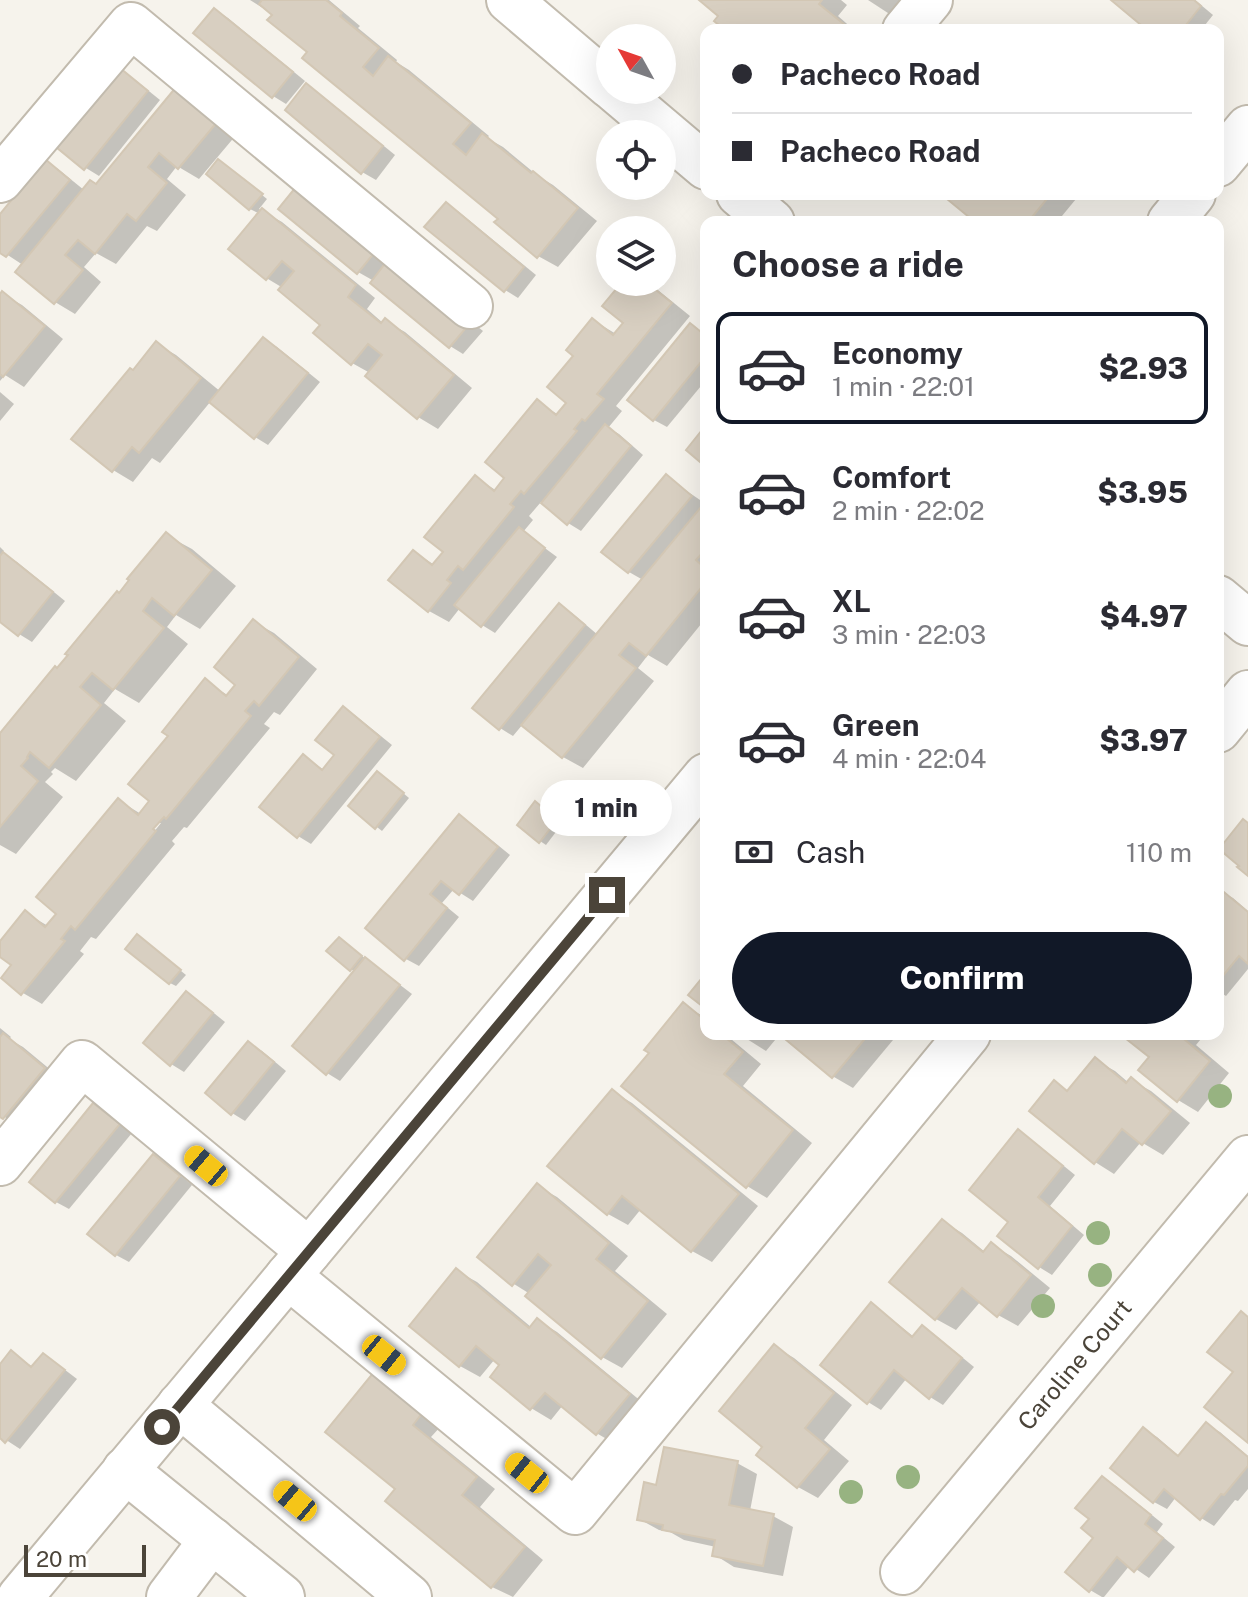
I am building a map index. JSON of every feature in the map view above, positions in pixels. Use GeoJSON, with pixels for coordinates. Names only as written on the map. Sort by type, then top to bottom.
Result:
{"type":"FeatureCollection","features":[{"type":"Feature","properties":{"kind":"street"},"geometry":{"type":"LineString","coordinates":[[910,24],[930,0]]}},
{"type":"Feature","properties":{"kind":"street"},"geometry":{"type":"LineString","coordinates":[[527,6],[596,73]]}},
{"type":"Feature","properties":{"kind":"street"},"geometry":{"type":"LineString","coordinates":[[0,180],[142,12],[470,306]]}},
{"type":"Feature","properties":{"kind":"street"},"geometry":{"type":"LineString","coordinates":[[631,104],[700,162]]}},
{"type":"Feature","properties":{"kind":"street"},"geometry":{"type":"LineString","coordinates":[[1224,157],[1248,128]]}},
{"type":"Feature","properties":{"kind":"street"},"geometry":{"type":"LineString","coordinates":[[1175,216],[1188,200]]}},
{"type":"Feature","properties":{"kind":"street"},"geometry":{"type":"LineString","coordinates":[[1224,603],[1248,623]]}},
{"type":"Feature","properties":{"kind":"street"},"geometry":{"type":"LineString","coordinates":[[1224,723],[1248,693]]}},
{"type":"Feature","properties":{"kind":"street"},"geometry":{"type":"LineString","coordinates":[[0,1579],[20,1596],[700,783]]}},
{"type":"Feature","properties":{"kind":"street"},"geometry":{"type":"LineString","coordinates":[[0,1163],[82,1063],[298,1264],[575,1512],[963,1040]]}},
{"type":"Feature","properties":{"kind":"street","name":"Caroline Court"},"geometry":{"type":"LineString","coordinates":[[903,1572],[1248,1158]]}},
{"type":"Feature","properties":{"kind":"street"},"geometry":{"type":"LineString","coordinates":[[180,1405],[409,1597]]}},
{"type":"Feature","properties":{"kind":"street"},"geometry":{"type":"LineString","coordinates":[[125,1470],[282,1597]]}},
{"type":"Feature","properties":{"kind":"street"},"geometry":{"type":"LineString","coordinates":[[169,1597],[212,1540]]}},
{"type":"Feature","properties":{"kind":"building"},"geometry":{"type":"Polygon","coordinates":[[[262,0],[326,0],[342,13],[340,16],[379,48],[363,67],[373,76],[388,56],[471,123],[453,144],[466,155],[482,133],[578,208],[537,258],[494,222],[498,219],[302,58],[307,52],[267,20],[272,15],[259,4],[262,0]]]}},
{"type":"Feature","properties":{"kind":"building"},"geometry":{"type":"Polygon","coordinates":[[[699,0],[822,0],[819,4],[844,24],[718,24],[714,21],[718,16],[699,0]]]}},
{"type":"Feature","properties":{"kind":"building"},"geometry":{"type":"Polygon","coordinates":[[[1111,0],[1194,0],[1201,6],[1187,24],[1140,24],[1111,0]]]}},
{"type":"Feature","properties":{"kind":"building"},"geometry":{"type":"Polygon","coordinates":[[[214,8],[293,72],[272,98],[193,33],[214,8]]]}},
{"type":"Feature","properties":{"kind":"building"},"geometry":{"type":"Polygon","coordinates":[[[120,68],[148,91],[84,170],[56,147],[120,68]]]}},
{"type":"Feature","properties":{"kind":"building"},"geometry":{"type":"Polygon","coordinates":[[[306,83],[383,146],[361,174],[285,110],[306,83]]]}},
{"type":"Feature","properties":{"kind":"building"},"geometry":{"type":"Polygon","coordinates":[[[177,86],[218,121],[178,169],[159,153],[148,167],[167,183],[136,221],[127,214],[95,254],[78,240],[65,255],[83,270],[54,304],[15,272],[90,180],[96,184],[177,86]]]}},
{"type":"Feature","properties":{"kind":"building"},"geometry":{"type":"Polygon","coordinates":[[[45,159],[70,180],[6,257],[0,253],[0,214],[45,159]]]}},
{"type":"Feature","properties":{"kind":"building"},"geometry":{"type":"Polygon","coordinates":[[[218,159],[263,194],[249,210],[206,174],[218,159]]]}},
{"type":"Feature","properties":{"kind":"building"},"geometry":{"type":"Polygon","coordinates":[[[300,182],[379,247],[357,274],[278,209],[300,182]]]}},
{"type":"Feature","properties":{"kind":"building"},"geometry":{"type":"Polygon","coordinates":[[[948,200],[1046,200],[1033,216],[968,216],[948,200]]]}},
{"type":"Feature","properties":{"kind":"building"},"geometry":{"type":"Polygon","coordinates":[[[446,202],[524,267],[504,292],[424,227],[446,202]]]}},
{"type":"Feature","properties":{"kind":"building"},"geometry":{"type":"Polygon","coordinates":[[[262,208],[356,285],[348,297],[381,323],[385,318],[454,375],[417,419],[365,376],[382,355],[368,344],[351,365],[313,333],[320,325],[278,290],[294,271],[282,261],[266,280],[228,249],[262,208]]]}},
{"type":"Feature","properties":{"kind":"building"},"geometry":{"type":"Polygon","coordinates":[[[391,256],[471,322],[449,348],[370,283],[391,256]]]}},
{"type":"Feature","properties":{"kind":"building"},"geometry":{"type":"Polygon","coordinates":[[[2,291],[45,326],[3,377],[0,374],[2,291]]]}},
{"type":"Feature","properties":{"kind":"building"},"geometry":{"type":"Polygon","coordinates":[[[610,296],[663,296],[672,303],[597,394],[604,399],[585,421],[582,419],[574,429],[577,431],[524,494],[521,491],[510,504],[514,507],[463,570],[458,566],[447,580],[451,583],[428,612],[388,580],[413,550],[432,565],[443,552],[424,537],[475,475],[494,491],[504,478],[485,462],[537,399],[556,415],[566,403],[547,387],[573,356],[566,350],[592,318],[613,335],[623,323],[602,306],[610,296]]]}},
{"type":"Feature","properties":{"kind":"building"},"geometry":{"type":"Polygon","coordinates":[[[690,323],[700,331],[700,363],[653,421],[627,400],[690,323]]]}},
{"type":"Feature","properties":{"kind":"building"},"geometry":{"type":"Polygon","coordinates":[[[263,337],[308,373],[254,439],[209,402],[263,337]]]}},
{"type":"Feature","properties":{"kind":"building"},"geometry":{"type":"Polygon","coordinates":[[[156,341],[201,378],[139,453],[132,447],[112,472],[71,439],[156,341]]]}},
{"type":"Feature","properties":{"kind":"building"},"geometry":{"type":"Polygon","coordinates":[[[605,424],[631,446],[567,525],[541,503],[605,424]]]}},
{"type":"Feature","properties":{"kind":"building"},"geometry":{"type":"Polygon","coordinates":[[[700,432],[700,462],[686,450],[700,432]]]}},
{"type":"Feature","properties":{"kind":"building"},"geometry":{"type":"Polygon","coordinates":[[[666,474],[692,496],[628,573],[601,552],[666,474]]]}},
{"type":"Feature","properties":{"kind":"building"},"geometry":{"type":"Polygon","coordinates":[[[700,508],[700,556],[696,560],[700,564],[700,589],[646,656],[629,643],[619,655],[636,668],[562,758],[521,725],[700,508]]]}},
{"type":"Feature","properties":{"kind":"building"},"geometry":{"type":"Polygon","coordinates":[[[519,527],[545,548],[481,627],[454,605],[519,527]]]}},
{"type":"Feature","properties":{"kind":"building"},"geometry":{"type":"Polygon","coordinates":[[[166,532],[212,570],[174,616],[152,598],[143,611],[164,628],[113,690],[92,673],[80,687],[101,705],[49,768],[30,752],[21,766],[38,781],[0,827],[0,733],[55,666],[57,668],[68,655],[65,654],[117,591],[119,593],[166,532]]]}},
{"type":"Feature","properties":{"kind":"building"},"geometry":{"type":"Polygon","coordinates":[[[3,552],[53,592],[18,636],[0,622],[0,556],[3,552]]]}},
{"type":"Feature","properties":{"kind":"building"},"geometry":{"type":"Polygon","coordinates":[[[559,603],[585,625],[499,730],[472,708],[559,603]]]}},
{"type":"Feature","properties":{"kind":"building"},"geometry":{"type":"Polygon","coordinates":[[[253,619],[299,657],[259,706],[254,701],[245,711],[251,716],[166,819],[164,817],[153,829],[156,831],[75,930],[71,926],[61,939],[65,941],[21,995],[1,978],[11,965],[0,957],[0,941],[25,910],[45,927],[56,914],[36,897],[118,798],[138,815],[149,801],[128,784],[168,736],[162,732],[205,678],[226,696],[235,685],[214,667],[253,619]]]}},
{"type":"Feature","properties":{"kind":"building"},"geometry":{"type":"Polygon","coordinates":[[[343,706],[380,737],[297,838],[259,807],[303,754],[322,770],[334,755],[315,740],[343,706]]]}},
{"type":"Feature","properties":{"kind":"building"},"geometry":{"type":"Polygon","coordinates":[[[377,771],[404,793],[375,829],[348,806],[377,771]]]}},
{"type":"Feature","properties":{"kind":"building"},"geometry":{"type":"Polygon","coordinates":[[[535,801],[557,820],[539,843],[517,825],[535,801]]]}},
{"type":"Feature","properties":{"kind":"building"},"geometry":{"type":"Polygon","coordinates":[[[459,814],[498,847],[459,895],[441,881],[430,894],[447,908],[404,961],[365,928],[459,814]]]}},
{"type":"Feature","properties":{"kind":"building"},"geometry":{"type":"Polygon","coordinates":[[[1243,819],[1248,823],[1248,876],[1224,853],[1224,843],[1243,819]]]}},
{"type":"Feature","properties":{"kind":"building"},"geometry":{"type":"Polygon","coordinates":[[[1224,892],[1248,912],[1248,964],[1239,956],[1224,975],[1224,892]]]}},
{"type":"Feature","properties":{"kind":"building"},"geometry":{"type":"Polygon","coordinates":[[[137,934],[181,970],[169,984],[125,949],[137,934]]]}},
{"type":"Feature","properties":{"kind":"building"},"geometry":{"type":"Polygon","coordinates":[[[339,937],[362,956],[350,971],[326,951],[339,937]]]}},
{"type":"Feature","properties":{"kind":"building"},"geometry":{"type":"Polygon","coordinates":[[[365,957],[400,985],[326,1075],[292,1046],[365,957]]]}},
{"type":"Feature","properties":{"kind":"building"},"geometry":{"type":"Polygon","coordinates":[[[700,980],[700,1004],[688,995],[700,980]]]}},
{"type":"Feature","properties":{"kind":"building"},"geometry":{"type":"Polygon","coordinates":[[[186,991],[213,1013],[170,1066],[143,1043],[186,991]]]}},
{"type":"Feature","properties":{"kind":"building"},"geometry":{"type":"Polygon","coordinates":[[[683,1002],[700,1016],[700,1040],[728,1040],[743,1052],[724,1074],[793,1130],[746,1188],[621,1086],[649,1053],[644,1050],[683,1002]]]}},
{"type":"Feature","properties":{"kind":"building"},"geometry":{"type":"Polygon","coordinates":[[[3,1033],[45,1068],[3,1119],[0,1117],[0,1037],[3,1033]]]}},
{"type":"Feature","properties":{"kind":"building"},"geometry":{"type":"Polygon","coordinates":[[[786,1040],[864,1040],[832,1078],[786,1040]]]}},
{"type":"Feature","properties":{"kind":"building"},"geometry":{"type":"Polygon","coordinates":[[[1128,1040],[1185,1040],[1210,1061],[1177,1102],[1138,1070],[1149,1057],[1128,1040]]]}},
{"type":"Feature","properties":{"kind":"building"},"geometry":{"type":"Polygon","coordinates":[[[248,1041],[274,1062],[231,1115],[205,1093],[248,1041]]]}},
{"type":"Feature","properties":{"kind":"building"},"geometry":{"type":"Polygon","coordinates":[[[1095,1057],[1126,1083],[1131,1077],[1171,1111],[1142,1145],[1122,1129],[1094,1164],[1029,1111],[1054,1080],[1067,1091],[1095,1057]]]}},
{"type":"Feature","properties":{"kind":"building"},"geometry":{"type":"Polygon","coordinates":[[[612,1089],[739,1194],[691,1252],[622,1196],[607,1215],[547,1166],[612,1089]]]}},
{"type":"Feature","properties":{"kind":"building"},"geometry":{"type":"Polygon","coordinates":[[[93,1103],[120,1124],[55,1203],[29,1182],[93,1103]]]}},
{"type":"Feature","properties":{"kind":"building"},"geometry":{"type":"Polygon","coordinates":[[[1018,1129],[1063,1166],[1038,1197],[1072,1226],[1038,1269],[997,1236],[1008,1222],[969,1190],[1018,1129]]]}},
{"type":"Feature","properties":{"kind":"building"},"geometry":{"type":"Polygon","coordinates":[[[153,1154],[180,1176],[115,1256],[87,1234],[153,1154]]]}},
{"type":"Feature","properties":{"kind":"building"},"geometry":{"type":"Polygon","coordinates":[[[537,1183],[609,1243],[596,1259],[648,1301],[601,1359],[525,1296],[551,1265],[538,1254],[512,1286],[477,1257],[537,1183]]]}},
{"type":"Feature","properties":{"kind":"building"},"geometry":{"type":"Polygon","coordinates":[[[942,1219],[983,1252],[991,1242],[1031,1275],[997,1317],[962,1288],[935,1320],[889,1282],[942,1219]]]}},
{"type":"Feature","properties":{"kind":"building"},"geometry":{"type":"Polygon","coordinates":[[[456,1268],[529,1328],[537,1318],[630,1394],[596,1435],[545,1393],[530,1410],[490,1377],[499,1365],[476,1346],[459,1367],[409,1326],[456,1268]]]}},
{"type":"Feature","properties":{"kind":"building"},"geometry":{"type":"Polygon","coordinates":[[[871,1302],[912,1337],[922,1325],[962,1358],[929,1399],[894,1370],[867,1404],[820,1365],[871,1302]]]}},
{"type":"Feature","properties":{"kind":"building"},"geometry":{"type":"Polygon","coordinates":[[[1241,1311],[1248,1317],[1248,1443],[1204,1407],[1233,1372],[1207,1352],[1241,1311]]]}},
{"type":"Feature","properties":{"kind":"building"},"geometry":{"type":"Polygon","coordinates":[[[774,1344],[834,1393],[805,1428],[830,1449],[797,1488],[756,1455],[762,1447],[719,1411],[774,1344]]]}},
{"type":"Feature","properties":{"kind":"building"},"geometry":{"type":"Polygon","coordinates":[[[11,1350],[31,1367],[43,1353],[65,1370],[5,1443],[0,1438],[0,1364],[11,1350]]]}},
{"type":"Feature","properties":{"kind":"building"},"geometry":{"type":"Polygon","coordinates":[[[374,1372],[423,1412],[413,1425],[477,1477],[462,1495],[525,1547],[491,1588],[385,1501],[395,1489],[325,1432],[374,1372]]]}},
{"type":"Feature","properties":{"kind":"building"},"geometry":{"type":"Polygon","coordinates":[[[1206,1422],[1248,1457],[1248,1466],[1200,1520],[1164,1489],[1153,1503],[1110,1468],[1143,1427],[1178,1456],[1206,1422]]]}},
{"type":"Feature","properties":{"kind":"building"},"geometry":{"type":"Polygon","coordinates":[[[664,1447],[738,1461],[729,1505],[774,1514],[763,1566],[712,1556],[715,1540],[662,1530],[663,1525],[637,1520],[644,1482],[656,1485],[664,1447]]]}},
{"type":"Feature","properties":{"kind":"building"},"geometry":{"type":"Polygon","coordinates":[[[1102,1476],[1151,1515],[1145,1524],[1163,1538],[1134,1572],[1117,1557],[1089,1592],[1065,1572],[1093,1538],[1081,1528],[1089,1519],[1075,1508],[1102,1476]]]}},
{"type":"Feature","properties":{"kind":"route"},"geometry":{"type":"LineString","coordinates":[[162,1427],[607,895]]}}]}
